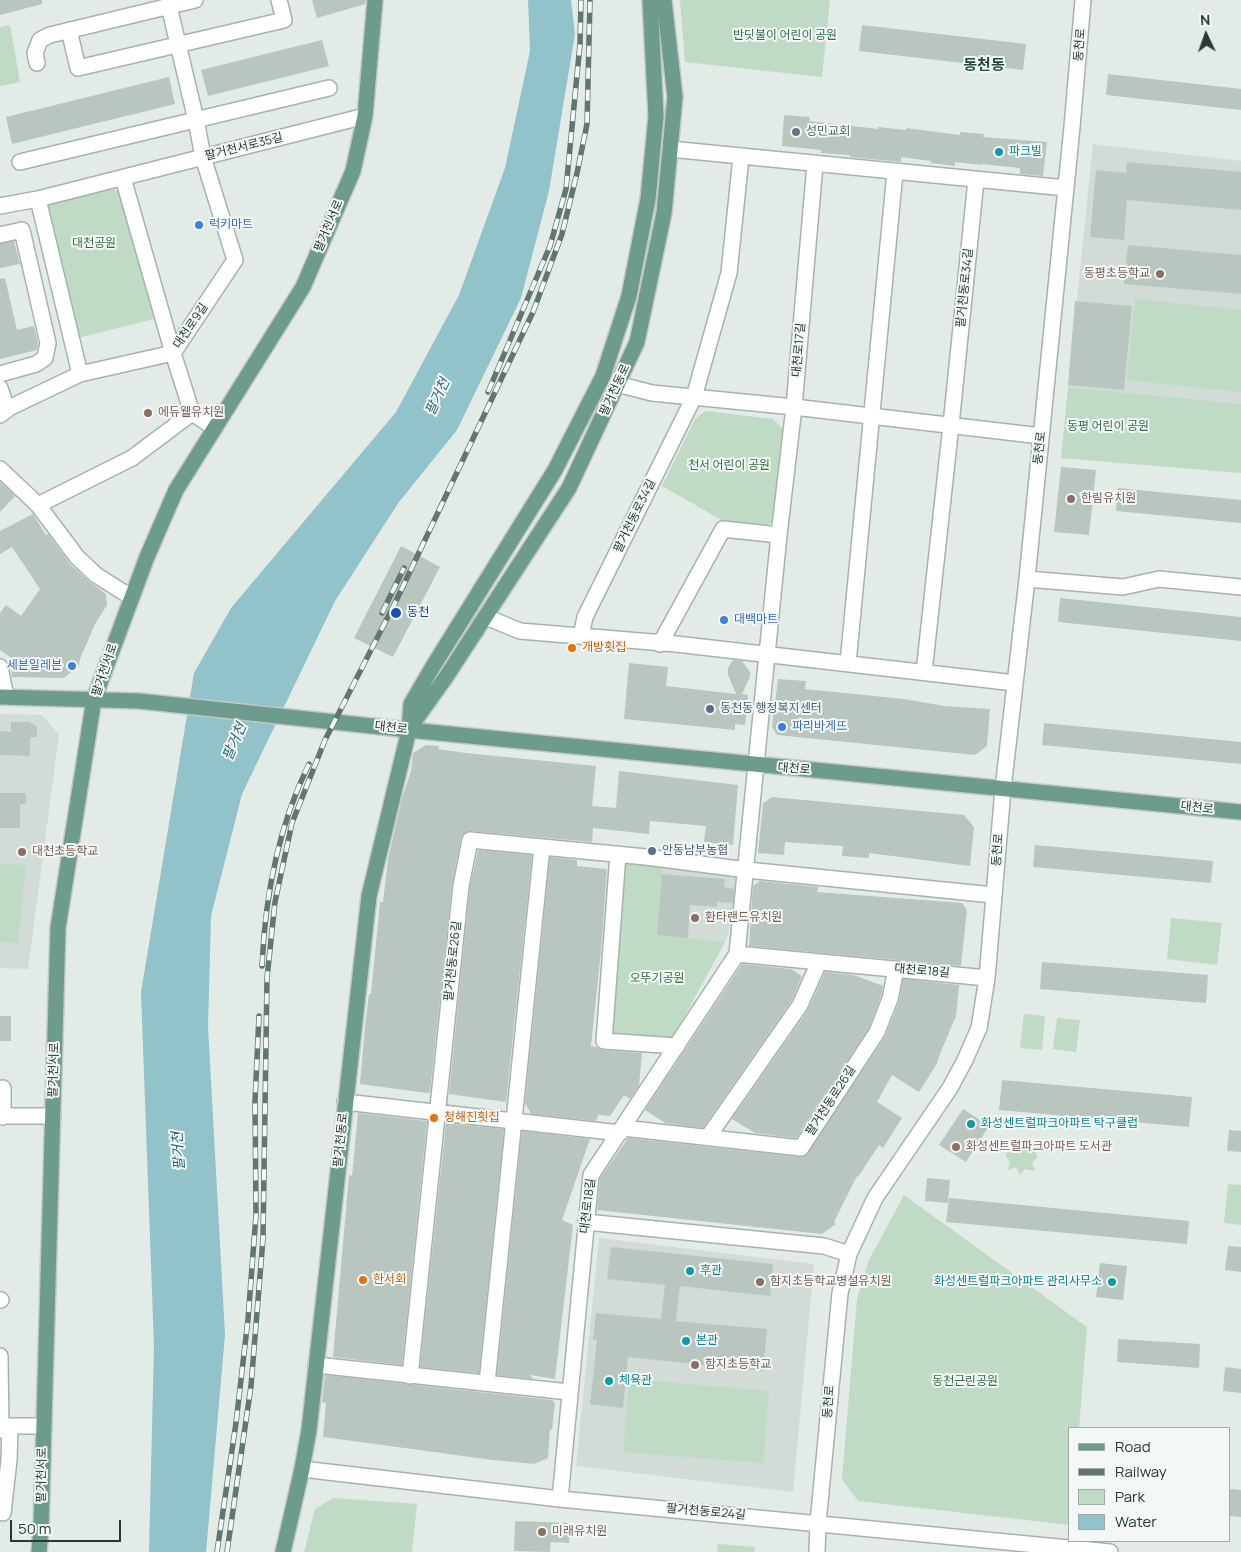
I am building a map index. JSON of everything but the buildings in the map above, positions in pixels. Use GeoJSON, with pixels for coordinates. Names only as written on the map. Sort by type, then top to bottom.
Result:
{"type":"FeatureCollection","features":[{"type":"Feature","properties":{"kind":"main road","name":"팔거천서로"},"geometry":{"type":"LineString","coordinates":[[39,1552],[58,928],[94,699],[146,557],[176,490],[304,286],[354,171],[365,116],[376,0]]}},
{"type":"Feature","properties":{"kind":"main road","name":"팔거천동로"},"geometry":{"type":"LineString","coordinates":[[283,1552],[309,1430],[369,896],[409,730],[412,704],[437,659],[555,470],[603,376],[629,296],[648,199],[656,116],[650,0]]}},
{"type":"Feature","properties":{"kind":"main road","name":"팔거천동로"},"geometry":{"type":"LineString","coordinates":[[409,730],[486,617],[569,488],[637,342],[664,213],[675,97],[664,0]]}},
{"type":"Feature","properties":{"kind":"main road"},"geometry":{"type":"LineString","coordinates":[[3,697],[94,699]]}},
{"type":"Feature","properties":{"kind":"main road","name":"대천로"},"geometry":{"type":"LineString","coordinates":[[94,699],[139,701],[409,730],[1241,812]]}},
{"type":"Feature","properties":{"kind":"street"},"geometry":{"type":"LineString","coordinates":[[37,63],[35,53],[40,40],[50,35],[172,4],[195,0]]}},
{"type":"Feature","properties":{"kind":"street"},"geometry":{"type":"LineString","coordinates":[[69,30],[78,68],[284,20],[279,0]]}},
{"type":"Feature","properties":{"kind":"street","name":"동천로"},"geometry":{"type":"LineString","coordinates":[[817,1552],[818,1523],[840,1293],[849,1254],[875,1198],[950,1088],[966,1060],[979,1028],[987,978],[1003,788],[1027,579],[1084,0]]}},
{"type":"Feature","properties":{"kind":"street"},"geometry":{"type":"LineString","coordinates":[[172,4],[178,45],[203,157]]}},
{"type":"Feature","properties":{"kind":"street"},"geometry":{"type":"LineString","coordinates":[[20,162],[329,88]]}},
{"type":"Feature","properties":{"kind":"street","name":"팔거천서로35길"},"geometry":{"type":"LineString","coordinates":[[0,206],[38,199],[365,116]]}},
{"type":"Feature","properties":{"kind":"street"},"geometry":{"type":"LineString","coordinates":[[670,149],[1066,188]]}},
{"type":"Feature","properties":{"kind":"street","name":"팔거천동로34길"},"geometry":{"type":"LineString","coordinates":[[581,636],[585,617],[694,397],[729,272],[740,156]]}},
{"type":"Feature","properties":{"kind":"street","name":"대천로9길"},"geometry":{"type":"LineString","coordinates":[[3,413],[80,374],[173,353],[235,260],[203,157]]}},
{"type":"Feature","properties":{"kind":"street","name":"대천로17길"},"geometry":{"type":"LineString","coordinates":[[757,765],[779,536],[794,407],[815,164]]}},
{"type":"Feature","properties":{"kind":"street"},"geometry":{"type":"LineString","coordinates":[[848,663],[895,172]]}},
{"type":"Feature","properties":{"kind":"street"},"geometry":{"type":"LineString","coordinates":[[123,178],[192,413],[215,428]]}},
{"type":"Feature","properties":{"kind":"street","name":"팔거천동로34길"},"geometry":{"type":"LineString","coordinates":[[924,672],[976,180]]}},
{"type":"Feature","properties":{"kind":"street"},"geometry":{"type":"LineString","coordinates":[[38,199],[80,374]]}},
{"type":"Feature","properties":{"kind":"street"},"geometry":{"type":"LineString","coordinates":[[0,235],[22,230],[48,343],[45,358],[36,364],[0,374]]}},
{"type":"Feature","properties":{"kind":"street"},"geometry":{"type":"LineString","coordinates":[[617,384],[652,393],[794,407],[1041,436]]}},
{"type":"Feature","properties":{"kind":"street"},"geometry":{"type":"LineString","coordinates":[[0,388],[3,413]]}},
{"type":"Feature","properties":{"kind":"street"},"geometry":{"type":"LineString","coordinates":[[38,505],[132,458],[192,413]]}},
{"type":"Feature","properties":{"kind":"street"},"geometry":{"type":"LineString","coordinates":[[0,468],[38,505],[78,557],[96,575],[131,597]]}},
{"type":"Feature","properties":{"kind":"street"},"geometry":{"type":"LineString","coordinates":[[660,644],[723,529],[779,536]]}},
{"type":"Feature","properties":{"kind":"street"},"geometry":{"type":"LineString","coordinates":[[1027,579],[1122,587],[1158,579],[1241,587]]}},
{"type":"Feature","properties":{"kind":"street"},"geometry":{"type":"LineString","coordinates":[[486,617],[520,631],[769,654],[1016,683]]}},
{"type":"Feature","properties":{"kind":"street"},"geometry":{"type":"LineString","coordinates":[[0,667],[3,697]]}},
{"type":"Feature","properties":{"kind":"street","name":"대천로18길"},"geometry":{"type":"LineString","coordinates":[[560,1498],[591,1175],[737,954],[757,765]]}},
{"type":"Feature","properties":{"kind":"street","name":"팔거천동로26길"},"geometry":{"type":"LineString","coordinates":[[410,1376],[461,886],[470,840],[542,847]]}},
{"type":"Feature","properties":{"kind":"street"},"geometry":{"type":"LineString","coordinates":[[487,1383],[512,1121],[542,847],[993,895]]}},
{"type":"Feature","properties":{"kind":"street"},"geometry":{"type":"LineString","coordinates":[[618,854],[604,1041],[677,1046]]}},
{"type":"Feature","properties":{"kind":"street","name":"대천로18길"},"geometry":{"type":"LineString","coordinates":[[737,954],[987,978]]}},
{"type":"Feature","properties":{"kind":"street"},"geometry":{"type":"LineString","coordinates":[[708,1137],[800,1005],[819,962]]}},
{"type":"Feature","properties":{"kind":"street","name":"팔거천동로26길"},"geometry":{"type":"LineString","coordinates":[[345,1102],[512,1121],[708,1137],[801,1148],[876,1032],[890,1000],[896,969]]}},
{"type":"Feature","properties":{"kind":"street"},"geometry":{"type":"LineString","coordinates":[[4,1088],[2,1116],[53,1116]]}},
{"type":"Feature","properties":{"kind":"street"},"geometry":{"type":"LineString","coordinates":[[586,1222],[824,1246],[849,1254]]}},
{"type":"Feature","properties":{"kind":"street"},"geometry":{"type":"LineString","coordinates":[[0,1356],[4,1429],[1,1514]]}},
{"type":"Feature","properties":{"kind":"street"},"geometry":{"type":"LineString","coordinates":[[316,1365],[569,1392]]}},
{"type":"Feature","properties":{"kind":"street"},"geometry":{"type":"LineString","coordinates":[[4,1429],[44,1426]]}},
{"type":"Feature","properties":{"kind":"street","name":"팔거천동로24길"},"geometry":{"type":"LineString","coordinates":[[302,1468],[560,1498],[1110,1552]]}},
{"type":"Feature","properties":{"kind":"shaded area","name":"동평초등학교"},"geometry":{"type":"Polygon","coordinates":[[[1093,144],[1241,161],[1241,404],[1068,387],[1093,144]]]}},
{"type":"Feature","properties":{"kind":"shaded area","name":"대천초등학교"},"geometry":{"type":"Polygon","coordinates":[[[0,714],[42,715],[59,735],[28,969],[0,968],[0,714]]]}},
{"type":"Feature","properties":{"kind":"shaded area","name":"환타랜드유치원"},"geometry":{"type":"Polygon","coordinates":[[[663,867],[738,874],[738,900],[725,942],[657,935],[663,867]]]}},
{"type":"Feature","properties":{"kind":"shaded area","name":"함지초등학교"},"geometry":{"type":"Polygon","coordinates":[[[599,1238],[814,1264],[793,1492],[576,1466],[599,1238]]]}},
{"type":"Feature","properties":{"kind":"green space","name":"반딧불이 어린이 공원"},"geometry":{"type":"Polygon","coordinates":[[[680,0],[830,0],[822,77],[685,62],[680,0]]]}},
{"type":"Feature","properties":{"kind":"green space"},"geometry":{"type":"Polygon","coordinates":[[[10,25],[20,82],[0,86],[0,27],[10,25]]]}},
{"type":"Feature","properties":{"kind":"green space","name":"대천공원"},"geometry":{"type":"Polygon","coordinates":[[[110,189],[118,191],[123,197],[154,319],[78,338],[46,208],[50,204],[110,189]]]}},
{"type":"Feature","properties":{"kind":"green space"},"geometry":{"type":"Polygon","coordinates":[[[1135,299],[1241,310],[1241,392],[1127,380],[1135,299]]]}},
{"type":"Feature","properties":{"kind":"green space","name":"동평 어린이 공원"},"geometry":{"type":"Polygon","coordinates":[[[1068,387],[1241,404],[1241,473],[1061,458],[1068,387]]]}},
{"type":"Feature","properties":{"kind":"green space","name":"천서 어린이 공원"},"geometry":{"type":"Polygon","coordinates":[[[706,411],[773,419],[784,430],[775,520],[765,527],[727,523],[662,486],[695,419],[706,411]]]}},
{"type":"Feature","properties":{"kind":"green space","name":"오뚜기공원"},"geometry":{"type":"Polygon","coordinates":[[[625,863],[663,867],[657,935],[725,942],[670,1043],[610,1037],[625,863]]]}},
{"type":"Feature","properties":{"kind":"green space"},"geometry":{"type":"Polygon","coordinates":[[[0,864],[26,865],[18,943],[0,942],[0,864]]]}},
{"type":"Feature","properties":{"kind":"green space"},"geometry":{"type":"Polygon","coordinates":[[[1171,918],[1222,923],[1217,965],[1167,959],[1171,918]]]}},
{"type":"Feature","properties":{"kind":"green space"},"geometry":{"type":"Polygon","coordinates":[[[1024,1014],[1045,1016],[1042,1050],[1020,1048],[1024,1014]]]}},
{"type":"Feature","properties":{"kind":"green space"},"geometry":{"type":"Polygon","coordinates":[[[1057,1018],[1080,1020],[1076,1052],[1053,1049],[1057,1018]]]}},
{"type":"Feature","properties":{"kind":"green space"},"geometry":{"type":"Polygon","coordinates":[[[1024,1141],[1037,1145],[1036,1154],[1038,1157],[1032,1162],[1035,1171],[1025,1169],[1020,1175],[1016,1167],[1008,1170],[1010,1163],[1005,1154],[1012,1150],[1012,1146],[1020,1146],[1024,1141]]]}},
{"type":"Feature","properties":{"kind":"green space"},"geometry":{"type":"Polygon","coordinates":[[[1228,1184],[1241,1185],[1241,1225],[1224,1223],[1228,1184]]]}},
{"type":"Feature","properties":{"kind":"green space","name":"동천근린공원"},"geometry":{"type":"Polygon","coordinates":[[[904,1195],[1087,1327],[1079,1427],[1068,1427],[1068,1525],[858,1501],[842,1479],[857,1299],[868,1262],[904,1195]]]}},
{"type":"Feature","properties":{"kind":"green space"},"geometry":{"type":"Polygon","coordinates":[[[629,1379],[769,1391],[763,1463],[623,1452],[629,1379]]]}},
{"type":"Feature","properties":{"kind":"green space"},"geometry":{"type":"Polygon","coordinates":[[[333,1498],[417,1504],[412,1552],[304,1552],[315,1509],[333,1498]]]}},
{"type":"Feature","properties":{"kind":"green space"},"geometry":{"type":"Polygon","coordinates":[[[718,1544],[755,1547],[754,1552],[717,1552],[718,1544]]]}},
{"type":"Feature","properties":{"kind":"water","name":"팔거천"},"geometry":{"type":"Polygon","coordinates":[[[528,0],[571,0],[575,34],[549,191],[521,298],[457,430],[399,502],[335,601],[242,794],[211,916],[208,1026],[225,1335],[206,1552],[149,1552],[154,1346],[141,992],[194,673],[231,608],[396,412],[459,295],[505,168],[530,51],[528,0]]]}},
{"type":"Feature","properties":{"kind":"railway"},"geometry":{"type":"LineString","coordinates":[[488,392],[550,246],[566,189],[580,44],[581,0]]}},
{"type":"Feature","properties":{"kind":"railway"},"geometry":{"type":"LineString","coordinates":[[227,1552],[251,1386],[263,1239],[267,978],[275,902],[292,823],[325,740],[396,601],[533,312],[562,234],[587,124],[590,0]]}},
{"type":"Feature","properties":{"kind":"railway"},"geometry":{"type":"LineString","coordinates":[[382,613],[404,568]]}},
{"type":"Feature","properties":{"kind":"railway"},"geometry":{"type":"LineString","coordinates":[[262,966],[266,914],[275,862],[289,812],[309,764]]}},
{"type":"Feature","properties":{"kind":"railway"},"geometry":{"type":"LineString","coordinates":[[217,1552],[236,1423],[248,1319],[256,1215],[255,1101],[259,1016]]}},
{"type":"Feature","properties":{"kind":"place","name":"성민교회"},"geometry":{"type":"Point","coordinates":[796,132]}},
{"type":"Feature","properties":{"kind":"place","name":"파크빌"},"geometry":{"type":"Point","coordinates":[999,152]}},
{"type":"Feature","properties":{"kind":"place","name":"럭키마트"},"geometry":{"type":"Point","coordinates":[199,225]}},
{"type":"Feature","properties":{"kind":"place","name":"동평초등학교"},"geometry":{"type":"Point","coordinates":[1160,274]}},
{"type":"Feature","properties":{"kind":"place","name":"에듀웰유치원"},"geometry":{"type":"Point","coordinates":[148,413]}},
{"type":"Feature","properties":{"kind":"place","name":"한림유치원"},"geometry":{"type":"Point","coordinates":[1071,499]}},
{"type":"Feature","properties":{"kind":"place","name":"동천"},"geometry":{"type":"Point","coordinates":[396,613]}},
{"type":"Feature","properties":{"kind":"place","name":"대백마트"},"geometry":{"type":"Point","coordinates":[724,620]}},
{"type":"Feature","properties":{"kind":"place","name":"개방횟집"},"geometry":{"type":"Point","coordinates":[572,648]}},
{"type":"Feature","properties":{"kind":"place","name":"세븐일레븐"},"geometry":{"type":"Point","coordinates":[72,666]}},
{"type":"Feature","properties":{"kind":"place","name":"동천동 행정복지센터"},"geometry":{"type":"Point","coordinates":[710,709]}},
{"type":"Feature","properties":{"kind":"place","name":"파리바게뜨"},"geometry":{"type":"Point","coordinates":[782,727]}},
{"type":"Feature","properties":{"kind":"place","name":"안동남부농협"},"geometry":{"type":"Point","coordinates":[652,851]}},
{"type":"Feature","properties":{"kind":"place","name":"대천초등학교"},"geometry":{"type":"Point","coordinates":[22,852]}},
{"type":"Feature","properties":{"kind":"place","name":"환타랜드유치원"},"geometry":{"type":"Point","coordinates":[695,918]}},
{"type":"Feature","properties":{"kind":"place","name":"청해진횟집"},"geometry":{"type":"Point","coordinates":[434,1118]}},
{"type":"Feature","properties":{"kind":"place","name":"화성센트럴파크아파트 탁구클럽"},"geometry":{"type":"Point","coordinates":[971,1124]}},
{"type":"Feature","properties":{"kind":"place","name":"화성센트럴파크아파트 도서관"},"geometry":{"type":"Point","coordinates":[956,1147]}},
{"type":"Feature","properties":{"kind":"place","name":"후관"},"geometry":{"type":"Point","coordinates":[690,1271]}},
{"type":"Feature","properties":{"kind":"place","name":"한서회"},"geometry":{"type":"Point","coordinates":[363,1280]}},
{"type":"Feature","properties":{"kind":"place","name":"함지초등학교병설유치원"},"geometry":{"type":"Point","coordinates":[760,1282]}},
{"type":"Feature","properties":{"kind":"place","name":"화성센트럴파크아파트 관리사무소"},"geometry":{"type":"Point","coordinates":[1112,1282]}},
{"type":"Feature","properties":{"kind":"place","name":"본관"},"geometry":{"type":"Point","coordinates":[686,1341]}},
{"type":"Feature","properties":{"kind":"place","name":"함지초등학교"},"geometry":{"type":"Point","coordinates":[695,1365]}},
{"type":"Feature","properties":{"kind":"place","name":"체육관"},"geometry":{"type":"Point","coordinates":[609,1381]}},
{"type":"Feature","properties":{"kind":"place","name":"미래유치원"},"geometry":{"type":"Point","coordinates":[542,1532]}},
{"type":"Feature","properties":{"kind":"district","name":"동천동"},"geometry":{"type":"Point","coordinates":[984,66]}}]}
